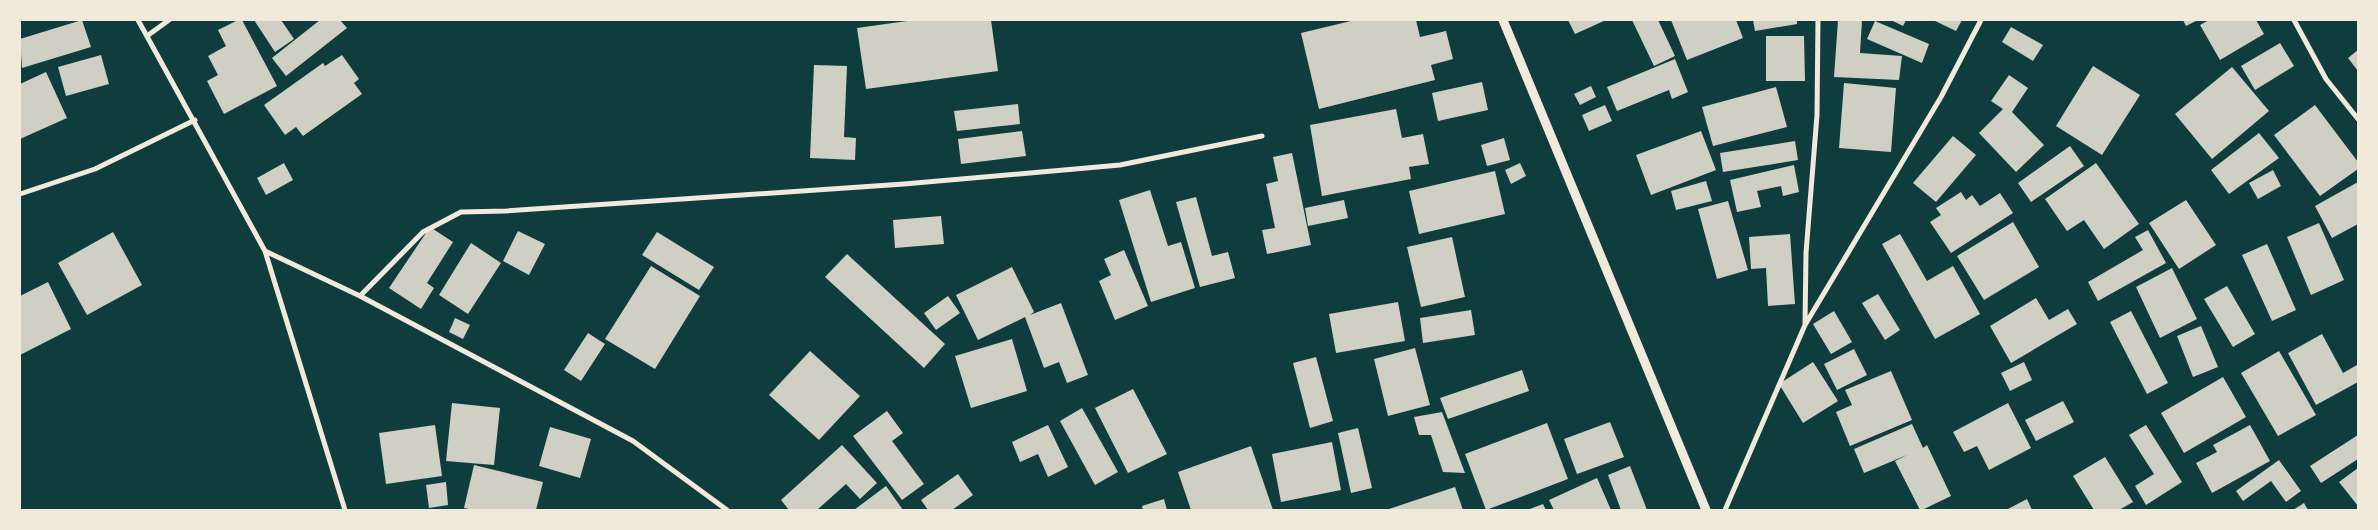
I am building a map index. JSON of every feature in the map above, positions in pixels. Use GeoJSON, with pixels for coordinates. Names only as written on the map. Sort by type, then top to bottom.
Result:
{"type":"FeatureCollection","features":[{"type":"Feature","properties":{"kind":"street"},"geometry":{"type":"LineString","coordinates":[[138,20],[265,251],[345,510]]}},
{"type":"Feature","properties":{"kind":"street"},"geometry":{"type":"LineString","coordinates":[[147,36],[169,20]]}},
{"type":"Feature","properties":{"kind":"street"},"geometry":{"type":"LineString","coordinates":[[1503,20],[1706,510]]}},
{"type":"Feature","properties":{"kind":"street"},"geometry":{"type":"LineString","coordinates":[[1805,326],[1806,253],[1817,114],[1818,20]]}},
{"type":"Feature","properties":{"kind":"street"},"geometry":{"type":"LineString","coordinates":[[1725,510],[1805,326],[1941,97],[1982,20]]}},
{"type":"Feature","properties":{"kind":"street"},"geometry":{"type":"LineString","coordinates":[[2294,20],[2326,79],[2358,119]]}},
{"type":"Feature","properties":{"kind":"street"},"geometry":{"type":"LineString","coordinates":[[20,194],[95,169],[194,120]]}},
{"type":"Feature","properties":{"kind":"street"},"geometry":{"type":"LineString","coordinates":[[360,296],[423,232],[461,212],[506,211],[894,185],[1120,166],[1262,136]]}},
{"type":"Feature","properties":{"kind":"street"},"geometry":{"type":"LineString","coordinates":[[265,251],[360,296],[633,441],[727,510]]}},
{"type":"Feature","properties":{"kind":"building"},"geometry":{"type":"Polygon","coordinates":[[[82,20],[91,47],[22,68],[20,39],[82,20]]]}},
{"type":"Feature","properties":{"kind":"building"},"geometry":{"type":"Polygon","coordinates":[[[238,20],[242,20],[277,86],[224,114],[207,81],[218,75],[208,56],[226,46],[218,30],[238,20]]]}},
{"type":"Feature","properties":{"kind":"building"},"geometry":{"type":"Polygon","coordinates":[[[254,20],[281,20],[294,39],[275,52],[254,20]]]}},
{"type":"Feature","properties":{"kind":"building"},"geometry":{"type":"Polygon","coordinates":[[[320,20],[340,20],[347,28],[286,76],[272,58],[320,20]]]}},
{"type":"Feature","properties":{"kind":"building"},"geometry":{"type":"Polygon","coordinates":[[[914,20],[991,20],[998,71],[866,89],[857,28],[914,20]]]}},
{"type":"Feature","properties":{"kind":"building"},"geometry":{"type":"Polygon","coordinates":[[[1355,20],[1416,20],[1420,37],[1446,31],[1453,59],[1431,65],[1435,80],[1319,109],[1301,33],[1355,20]]]}},
{"type":"Feature","properties":{"kind":"building"},"geometry":{"type":"Polygon","coordinates":[[[1568,20],[1606,20],[1575,34],[1568,20]]]}},
{"type":"Feature","properties":{"kind":"building"},"geometry":{"type":"Polygon","coordinates":[[[1632,20],[1658,20],[1675,56],[1654,66],[1632,20]]]}},
{"type":"Feature","properties":{"kind":"building"},"geometry":{"type":"Polygon","coordinates":[[[1671,20],[1736,20],[1743,38],[1687,60],[1671,20]]]}},
{"type":"Feature","properties":{"kind":"building"},"geometry":{"type":"Polygon","coordinates":[[[1753,20],[1797,20],[1797,24],[1755,31],[1753,20]]]}},
{"type":"Feature","properties":{"kind":"building"},"geometry":{"type":"Polygon","coordinates":[[[1838,20],[1862,20],[1860,53],[1902,56],[1899,80],[1834,77],[1838,20]]]}},
{"type":"Feature","properties":{"kind":"building"},"geometry":{"type":"Polygon","coordinates":[[[1891,20],[1906,20],[1903,26],[1891,20]]]}},
{"type":"Feature","properties":{"kind":"building"},"geometry":{"type":"Polygon","coordinates":[[[1933,20],[1962,20],[1956,31],[1933,20]]]}},
{"type":"Feature","properties":{"kind":"building"},"geometry":{"type":"Polygon","coordinates":[[[2183,20],[2198,20],[2186,26],[2183,20]]]}},
{"type":"Feature","properties":{"kind":"building"},"geometry":{"type":"Polygon","coordinates":[[[2209,20],[2256,20],[2264,34],[2220,60],[2200,25],[2209,20]]]}},
{"type":"Feature","properties":{"kind":"building"},"geometry":{"type":"Polygon","coordinates":[[[1875,21],[1929,44],[1922,63],[1867,39],[1875,21]]]}},
{"type":"Feature","properties":{"kind":"building"},"geometry":{"type":"Polygon","coordinates":[[[2011,27],[2043,45],[2033,61],[2002,42],[2011,27]]]}},
{"type":"Feature","properties":{"kind":"building"},"geometry":{"type":"Polygon","coordinates":[[[1766,36],[1804,36],[1805,81],[1766,81],[1766,36]]]}},
{"type":"Feature","properties":{"kind":"building"},"geometry":{"type":"Polygon","coordinates":[[[2280,43],[2294,66],[2255,90],[2241,66],[2280,43]]]}},
{"type":"Feature","properties":{"kind":"building"},"geometry":{"type":"Polygon","coordinates":[[[2358,50],[2358,71],[2348,58],[2358,50]]]}},
{"type":"Feature","properties":{"kind":"building"},"geometry":{"type":"Polygon","coordinates":[[[101,55],[109,84],[66,96],[58,67],[101,55]]]}},
{"type":"Feature","properties":{"kind":"building"},"geometry":{"type":"Polygon","coordinates":[[[342,55],[359,79],[354,83],[362,94],[303,136],[296,127],[285,135],[264,105],[323,63],[325,66],[342,55]]]}},
{"type":"Feature","properties":{"kind":"building"},"geometry":{"type":"Polygon","coordinates":[[[1675,59],[1688,92],[1672,99],[1669,90],[1617,111],[1607,87],[1675,59]]]}},
{"type":"Feature","properties":{"kind":"building"},"geometry":{"type":"Polygon","coordinates":[[[814,65],[847,66],[844,137],[856,138],[855,160],[810,158],[814,65]]]}},
{"type":"Feature","properties":{"kind":"building"},"geometry":{"type":"Polygon","coordinates":[[[2093,66],[2140,95],[2102,155],[2056,126],[2093,66]]]}},
{"type":"Feature","properties":{"kind":"building"},"geometry":{"type":"Polygon","coordinates":[[[2232,67],[2269,111],[2212,159],[2175,114],[2232,67]]]}},
{"type":"Feature","properties":{"kind":"building"},"geometry":{"type":"Polygon","coordinates":[[[46,72],[67,118],[20,139],[20,84],[46,72]]]}},
{"type":"Feature","properties":{"kind":"building"},"geometry":{"type":"Polygon","coordinates":[[[2009,75],[2028,88],[2012,112],[2044,145],[2016,172],[1979,133],[2003,109],[1991,101],[2009,75]]]}},
{"type":"Feature","properties":{"kind":"building"},"geometry":{"type":"Polygon","coordinates":[[[1482,82],[1488,110],[1438,121],[1432,93],[1482,82]]]}},
{"type":"Feature","properties":{"kind":"building"},"geometry":{"type":"Polygon","coordinates":[[[1844,83],[1896,88],[1891,152],[1839,148],[1844,83]]]}},
{"type":"Feature","properties":{"kind":"building"},"geometry":{"type":"Polygon","coordinates":[[[1591,86],[1596,97],[1580,105],[1574,94],[1591,86]]]}},
{"type":"Feature","properties":{"kind":"building"},"geometry":{"type":"Polygon","coordinates":[[[1776,87],[1787,127],[1713,146],[1702,107],[1776,87]]]}},
{"type":"Feature","properties":{"kind":"building"},"geometry":{"type":"Polygon","coordinates":[[[1018,104],[1020,124],[957,131],[954,111],[1018,104]]]}},
{"type":"Feature","properties":{"kind":"building"},"geometry":{"type":"Polygon","coordinates":[[[1605,105],[1612,121],[1589,131],[1582,115],[1605,105]]]}},
{"type":"Feature","properties":{"kind":"building"},"geometry":{"type":"Polygon","coordinates":[[[2315,105],[2358,162],[2358,169],[2320,196],[2274,135],[2315,105]]]}},
{"type":"Feature","properties":{"kind":"building"},"geometry":{"type":"Polygon","coordinates":[[[1396,109],[1402,138],[1423,134],[1429,164],[1409,167],[1411,179],[1322,196],[1310,125],[1396,109]]]}},
{"type":"Feature","properties":{"kind":"building"},"geometry":{"type":"Polygon","coordinates":[[[1022,131],[1026,156],[961,164],[958,139],[1022,131]]]}},
{"type":"Feature","properties":{"kind":"building"},"geometry":{"type":"Polygon","coordinates":[[[1701,131],[1716,170],[1651,195],[1636,155],[1701,131]]]}},
{"type":"Feature","properties":{"kind":"building"},"geometry":{"type":"Polygon","coordinates":[[[2259,133],[2279,158],[2229,194],[2211,170],[2259,133]]]}},
{"type":"Feature","properties":{"kind":"building"},"geometry":{"type":"Polygon","coordinates":[[[1953,136],[1976,155],[1936,202],[1913,183],[1953,136]]]}},
{"type":"Feature","properties":{"kind":"building"},"geometry":{"type":"Polygon","coordinates":[[[1504,138],[1510,160],[1487,166],[1481,145],[1504,138]]]}},
{"type":"Feature","properties":{"kind":"building"},"geometry":{"type":"Polygon","coordinates":[[[1795,141],[1798,160],[1723,172],[1720,153],[1795,141]]]}},
{"type":"Feature","properties":{"kind":"building"},"geometry":{"type":"Polygon","coordinates":[[[2070,146],[2084,166],[2031,202],[2018,183],[2070,146]]]}},
{"type":"Feature","properties":{"kind":"building"},"geometry":{"type":"Polygon","coordinates":[[[1292,153],[1311,245],[1267,254],[1262,230],[1275,228],[1266,184],[1278,181],[1273,157],[1292,153]]]}},
{"type":"Feature","properties":{"kind":"building"},"geometry":{"type":"Polygon","coordinates":[[[284,163],[293,180],[266,195],[257,178],[284,163]]]}},
{"type":"Feature","properties":{"kind":"building"},"geometry":{"type":"Polygon","coordinates":[[[1520,163],[1526,176],[1511,184],[1505,170],[1520,163]]]}},
{"type":"Feature","properties":{"kind":"building"},"geometry":{"type":"Polygon","coordinates":[[[2096,163],[2139,224],[2104,249],[2084,220],[2067,231],[2045,199],[2096,163]]]}},
{"type":"Feature","properties":{"kind":"building"},"geometry":{"type":"Polygon","coordinates":[[[1794,165],[1799,192],[1783,196],[1781,186],[1757,191],[1761,207],[1737,212],[1730,180],[1794,165]]]}},
{"type":"Feature","properties":{"kind":"building"},"geometry":{"type":"Polygon","coordinates":[[[2273,170],[2281,186],[2258,199],[2249,183],[2273,170]]]}},
{"type":"Feature","properties":{"kind":"building"},"geometry":{"type":"Polygon","coordinates":[[[1495,171],[1505,214],[1419,234],[1409,191],[1495,171]]]}},
{"type":"Feature","properties":{"kind":"building"},"geometry":{"type":"Polygon","coordinates":[[[1706,181],[1712,201],[1676,210],[1671,191],[1706,181]]]}},
{"type":"Feature","properties":{"kind":"building"},"geometry":{"type":"Polygon","coordinates":[[[2358,182],[2358,224],[2332,238],[2315,206],[2358,182]]]}},
{"type":"Feature","properties":{"kind":"building"},"geometry":{"type":"Polygon","coordinates":[[[1150,190],[1168,246],[1181,242],[1195,288],[1151,302],[1119,200],[1150,190]]]}},
{"type":"Feature","properties":{"kind":"building"},"geometry":{"type":"Polygon","coordinates":[[[1961,192],[1966,200],[1972,195],[1980,206],[2000,193],[2013,213],[1951,253],[1930,222],[1941,215],[1936,208],[1961,192]]]}},
{"type":"Feature","properties":{"kind":"building"},"geometry":{"type":"Polygon","coordinates":[[[1196,197],[1212,256],[1228,252],[1235,278],[1200,287],[1176,202],[1196,197]]]}},
{"type":"Feature","properties":{"kind":"building"},"geometry":{"type":"Polygon","coordinates":[[[1344,200],[1348,218],[1308,226],[1305,208],[1344,200]]]}},
{"type":"Feature","properties":{"kind":"building"},"geometry":{"type":"Polygon","coordinates":[[[2186,200],[2216,245],[2179,269],[2149,223],[2186,200]]]}},
{"type":"Feature","properties":{"kind":"building"},"geometry":{"type":"Polygon","coordinates":[[[1728,201],[1748,270],[1717,279],[1698,209],[1728,201]]]}},
{"type":"Feature","properties":{"kind":"building"},"geometry":{"type":"Polygon","coordinates":[[[941,216],[944,244],[895,248],[893,220],[941,216]]]}},
{"type":"Feature","properties":{"kind":"building"},"geometry":{"type":"Polygon","coordinates":[[[2013,222],[2039,267],[1984,300],[1957,256],[2013,222]]]}},
{"type":"Feature","properties":{"kind":"building"},"geometry":{"type":"Polygon","coordinates":[[[2319,223],[2344,280],[2311,295],[2287,237],[2319,223]]]}},
{"type":"Feature","properties":{"kind":"building"},"geometry":{"type":"Polygon","coordinates":[[[430,227],[453,242],[427,283],[434,288],[421,309],[389,288],[430,227]]]}},
{"type":"Feature","properties":{"kind":"building"},"geometry":{"type":"Polygon","coordinates":[[[2148,230],[2166,263],[2098,301],[2088,282],[2143,250],[2135,237],[2148,230]]]}},
{"type":"Feature","properties":{"kind":"building"},"geometry":{"type":"Polygon","coordinates":[[[518,231],[545,244],[529,275],[503,261],[518,231]]]}},
{"type":"Feature","properties":{"kind":"building"},"geometry":{"type":"Polygon","coordinates":[[[113,232],[142,285],[87,315],[58,263],[113,232]]]}},
{"type":"Feature","properties":{"kind":"building"},"geometry":{"type":"Polygon","coordinates":[[[657,232],[714,267],[699,290],[642,255],[657,232]]]}},
{"type":"Feature","properties":{"kind":"building"},"geometry":{"type":"Polygon","coordinates":[[[1790,234],[1795,304],[1768,306],[1766,268],[1751,269],[1749,237],[1790,234]]]}},
{"type":"Feature","properties":{"kind":"building"},"geometry":{"type":"Polygon","coordinates":[[[1900,234],[1927,281],[1953,266],[1980,314],[1935,339],[1882,244],[1900,234]]]}},
{"type":"Feature","properties":{"kind":"building"},"geometry":{"type":"Polygon","coordinates":[[[1452,237],[1465,297],[1421,307],[1407,247],[1452,237]]]}},
{"type":"Feature","properties":{"kind":"building"},"geometry":{"type":"Polygon","coordinates":[[[471,243],[501,263],[468,314],[439,295],[471,243]]]}},
{"type":"Feature","properties":{"kind":"building"},"geometry":{"type":"Polygon","coordinates":[[[2267,244],[2296,310],[2272,321],[2242,255],[2267,244]]]}},
{"type":"Feature","properties":{"kind":"building"},"geometry":{"type":"Polygon","coordinates":[[[1124,250],[1148,306],[1115,320],[1099,281],[1111,275],[1104,259],[1124,250]]]}},
{"type":"Feature","properties":{"kind":"building"},"geometry":{"type":"Polygon","coordinates":[[[847,254],[945,344],[924,368],[825,277],[847,254]]]}},
{"type":"Feature","properties":{"kind":"building"},"geometry":{"type":"Polygon","coordinates":[[[651,266],[700,296],[655,369],[605,339],[651,266]]]}},
{"type":"Feature","properties":{"kind":"building"},"geometry":{"type":"Polygon","coordinates":[[[1012,267],[1034,312],[1030,315],[1061,303],[1088,375],[1067,383],[1059,362],[1044,368],[1025,317],[978,340],[956,295],[1012,267]]]}},
{"type":"Feature","properties":{"kind":"building"},"geometry":{"type":"Polygon","coordinates":[[[2172,268],[2197,319],[2160,338],[2136,287],[2172,268]]]}},
{"type":"Feature","properties":{"kind":"building"},"geometry":{"type":"Polygon","coordinates":[[[48,282],[71,329],[20,355],[20,296],[48,282]]]}},
{"type":"Feature","properties":{"kind":"building"},"geometry":{"type":"Polygon","coordinates":[[[2227,286],[2255,334],[2233,347],[2204,299],[2227,286]]]}},
{"type":"Feature","properties":{"kind":"building"},"geometry":{"type":"Polygon","coordinates":[[[1878,294],[1900,330],[1885,340],[1862,303],[1878,294]]]}},
{"type":"Feature","properties":{"kind":"building"},"geometry":{"type":"Polygon","coordinates":[[[948,296],[960,313],[936,330],[924,313],[948,296]]]}},
{"type":"Feature","properties":{"kind":"building"},"geometry":{"type":"Polygon","coordinates":[[[2036,298],[2049,320],[2068,309],[2077,324],[2011,363],[1990,326],[2036,298]]]}},
{"type":"Feature","properties":{"kind":"building"},"geometry":{"type":"Polygon","coordinates":[[[1398,302],[1405,341],[1336,353],[1329,314],[1398,302]]]}},
{"type":"Feature","properties":{"kind":"building"},"geometry":{"type":"Polygon","coordinates":[[[1471,310],[1475,335],[1423,343],[1420,318],[1471,310]]]}},
{"type":"Feature","properties":{"kind":"building"},"geometry":{"type":"Polygon","coordinates":[[[1834,311],[1852,342],[1831,354],[1813,324],[1834,311]]]}},
{"type":"Feature","properties":{"kind":"building"},"geometry":{"type":"Polygon","coordinates":[[[2131,311],[2168,383],[2147,394],[2110,322],[2131,311]]]}},
{"type":"Feature","properties":{"kind":"building"},"geometry":{"type":"Polygon","coordinates":[[[455,318],[470,325],[463,339],[449,332],[455,318]]]}},
{"type":"Feature","properties":{"kind":"building"},"geometry":{"type":"Polygon","coordinates":[[[2201,326],[2218,367],[2193,377],[2177,336],[2201,326]]]}},
{"type":"Feature","properties":{"kind":"building"},"geometry":{"type":"Polygon","coordinates":[[[588,333],[605,344],[581,381],[564,370],[588,333]]]}},
{"type":"Feature","properties":{"kind":"building"},"geometry":{"type":"Polygon","coordinates":[[[2322,334],[2343,373],[2357,365],[2358,382],[2316,405],[2288,353],[2322,334]]]}},
{"type":"Feature","properties":{"kind":"building"},"geometry":{"type":"Polygon","coordinates":[[[1012,339],[1027,391],[971,408],[955,356],[1012,339]]]}},
{"type":"Feature","properties":{"kind":"building"},"geometry":{"type":"Polygon","coordinates":[[[1415,348],[1430,405],[1388,416],[1374,359],[1415,348]]]}},
{"type":"Feature","properties":{"kind":"building"},"geometry":{"type":"Polygon","coordinates":[[[1854,349],[1867,375],[1837,390],[1824,364],[1854,349]]]}},
{"type":"Feature","properties":{"kind":"building"},"geometry":{"type":"Polygon","coordinates":[[[810,351],[860,396],[819,440],[769,395],[810,351]]]}},
{"type":"Feature","properties":{"kind":"building"},"geometry":{"type":"Polygon","coordinates":[[[2279,351],[2316,415],[2278,436],[2241,373],[2279,351]]]}},
{"type":"Feature","properties":{"kind":"building"},"geometry":{"type":"Polygon","coordinates":[[[1316,357],[1333,421],[1310,428],[1293,363],[1316,357]]]}},
{"type":"Feature","properties":{"kind":"building"},"geometry":{"type":"Polygon","coordinates":[[[1813,362],[1838,401],[1803,423],[1779,384],[1813,362]]]}},
{"type":"Feature","properties":{"kind":"building"},"geometry":{"type":"Polygon","coordinates":[[[2024,362],[2032,380],[2010,391],[2001,373],[2024,362]]]}},
{"type":"Feature","properties":{"kind":"building"},"geometry":{"type":"Polygon","coordinates":[[[1522,370],[1529,391],[1448,419],[1440,398],[1522,370]]]}},
{"type":"Feature","properties":{"kind":"building"},"geometry":{"type":"Polygon","coordinates":[[[1891,371],[1912,420],[1850,446],[1836,412],[1852,405],[1845,390],[1891,371]]]}},
{"type":"Feature","properties":{"kind":"building"},"geometry":{"type":"Polygon","coordinates":[[[2223,377],[2246,417],[2184,453],[2161,413],[2223,377]]]}},
{"type":"Feature","properties":{"kind":"building"},"geometry":{"type":"Polygon","coordinates":[[[1133,389],[1167,454],[1128,473],[1095,408],[1133,389]]]}},
{"type":"Feature","properties":{"kind":"building"},"geometry":{"type":"Polygon","coordinates":[[[2063,401],[2074,422],[2036,441],[2025,420],[2063,401]]]}},
{"type":"Feature","properties":{"kind":"building"},"geometry":{"type":"Polygon","coordinates":[[[452,403],[500,408],[494,465],[446,461],[452,403]]]}},
{"type":"Feature","properties":{"kind":"building"},"geometry":{"type":"Polygon","coordinates":[[[2008,403],[2031,448],[1989,470],[1977,446],[1964,452],[1953,432],[2008,403]]]}},
{"type":"Feature","properties":{"kind":"building"},"geometry":{"type":"Polygon","coordinates":[[[1082,408],[1118,472],[1095,485],[1060,421],[1082,408]]]}},
{"type":"Feature","properties":{"kind":"building"},"geometry":{"type":"Polygon","coordinates":[[[887,411],[903,433],[892,441],[924,484],[902,500],[853,436],[887,411]]]}},
{"type":"Feature","properties":{"kind":"building"},"geometry":{"type":"Polygon","coordinates":[[[1442,412],[1465,473],[1443,472],[1431,435],[1419,435],[1414,417],[1442,412]]]}},
{"type":"Feature","properties":{"kind":"building"},"geometry":{"type":"Polygon","coordinates":[[[1610,422],[1624,457],[1577,474],[1564,439],[1610,422]]]}},
{"type":"Feature","properties":{"kind":"building"},"geometry":{"type":"Polygon","coordinates":[[[1547,423],[1568,479],[1486,510],[1465,454],[1547,423]]]}},
{"type":"Feature","properties":{"kind":"building"},"geometry":{"type":"Polygon","coordinates":[[[1912,424],[1923,448],[1927,445],[1951,496],[1922,510],[1920,510],[1895,461],[1907,455],[1864,473],[1854,449],[1912,424]]]}},
{"type":"Feature","properties":{"kind":"building"},"geometry":{"type":"Polygon","coordinates":[[[435,425],[442,476],[386,484],[379,433],[435,425]]]}},
{"type":"Feature","properties":{"kind":"building"},"geometry":{"type":"Polygon","coordinates":[[[1048,425],[1068,467],[1048,477],[1038,454],[1020,462],[1012,442],[1048,425]]]}},
{"type":"Feature","properties":{"kind":"building"},"geometry":{"type":"Polygon","coordinates":[[[2146,425],[2182,482],[2146,505],[2135,486],[2154,474],[2129,435],[2146,425]]]}},
{"type":"Feature","properties":{"kind":"building"},"geometry":{"type":"Polygon","coordinates":[[[2250,425],[2270,461],[2212,493],[2196,463],[2217,452],[2213,445],[2250,425]]]}},
{"type":"Feature","properties":{"kind":"building"},"geometry":{"type":"Polygon","coordinates":[[[550,427],[591,439],[580,478],[539,466],[550,427]]]}},
{"type":"Feature","properties":{"kind":"building"},"geometry":{"type":"Polygon","coordinates":[[[1358,428],[1372,488],[1351,493],[1338,433],[1358,428]]]}},
{"type":"Feature","properties":{"kind":"building"},"geometry":{"type":"Polygon","coordinates":[[[2358,435],[2358,459],[2321,483],[2310,466],[2358,435]]]}},
{"type":"Feature","properties":{"kind":"building"},"geometry":{"type":"Polygon","coordinates":[[[1332,442],[1341,490],[1281,502],[1272,454],[1332,442]]]}},
{"type":"Feature","properties":{"kind":"building"},"geometry":{"type":"Polygon","coordinates":[[[842,445],[877,483],[860,499],[846,484],[817,510],[789,510],[781,500],[842,445]]]}},
{"type":"Feature","properties":{"kind":"building"},"geometry":{"type":"Polygon","coordinates":[[[1251,446],[1273,510],[1191,510],[1178,472],[1251,446]]]}},
{"type":"Feature","properties":{"kind":"building"},"geometry":{"type":"Polygon","coordinates":[[[2105,457],[2133,502],[2119,510],[2094,510],[2073,476],[2105,457]]]}},
{"type":"Feature","properties":{"kind":"building"},"geometry":{"type":"Polygon","coordinates":[[[2279,460],[2301,491],[2286,502],[2271,481],[2243,501],[2236,491],[2279,460]]]}},
{"type":"Feature","properties":{"kind":"building"},"geometry":{"type":"Polygon","coordinates":[[[474,465],[543,482],[536,510],[474,510],[464,508],[474,465]]]}},
{"type":"Feature","properties":{"kind":"building"},"geometry":{"type":"Polygon","coordinates":[[[1630,466],[1647,510],[1621,510],[1608,475],[1630,466]]]}},
{"type":"Feature","properties":{"kind":"building"},"geometry":{"type":"Polygon","coordinates":[[[2358,468],[2358,506],[2339,482],[2358,468]]]}},
{"type":"Feature","properties":{"kind":"building"},"geometry":{"type":"Polygon","coordinates":[[[958,474],[973,495],[952,510],[928,510],[921,500],[958,474]]]}},
{"type":"Feature","properties":{"kind":"building"},"geometry":{"type":"Polygon","coordinates":[[[1597,478],[1611,510],[1554,510],[1549,500],[1597,478]]]}},
{"type":"Feature","properties":{"kind":"building"},"geometry":{"type":"Polygon","coordinates":[[[446,482],[448,505],[429,508],[426,485],[446,482]]]}},
{"type":"Feature","properties":{"kind":"building"},"geometry":{"type":"Polygon","coordinates":[[[886,486],[903,510],[854,510],[886,486]]]}},
{"type":"Feature","properties":{"kind":"building"},"geometry":{"type":"Polygon","coordinates":[[[1455,487],[1463,510],[1386,510],[1455,487]]]}},
{"type":"Feature","properties":{"kind":"building"},"geometry":{"type":"Polygon","coordinates":[[[1164,499],[1167,510],[1143,510],[1142,506],[1164,499]]]}},
{"type":"Feature","properties":{"kind":"building"},"geometry":{"type":"Polygon","coordinates":[[[2027,499],[2032,510],[2006,510],[2027,499]]]}},
{"type":"Feature","properties":{"kind":"building"},"geometry":{"type":"Polygon","coordinates":[[[2304,503],[2308,510],[2293,510],[2304,503]]]}},
{"type":"Feature","properties":{"kind":"building"},"geometry":{"type":"Polygon","coordinates":[[[1543,504],[1546,510],[1527,510],[1543,504]]]}}]}
